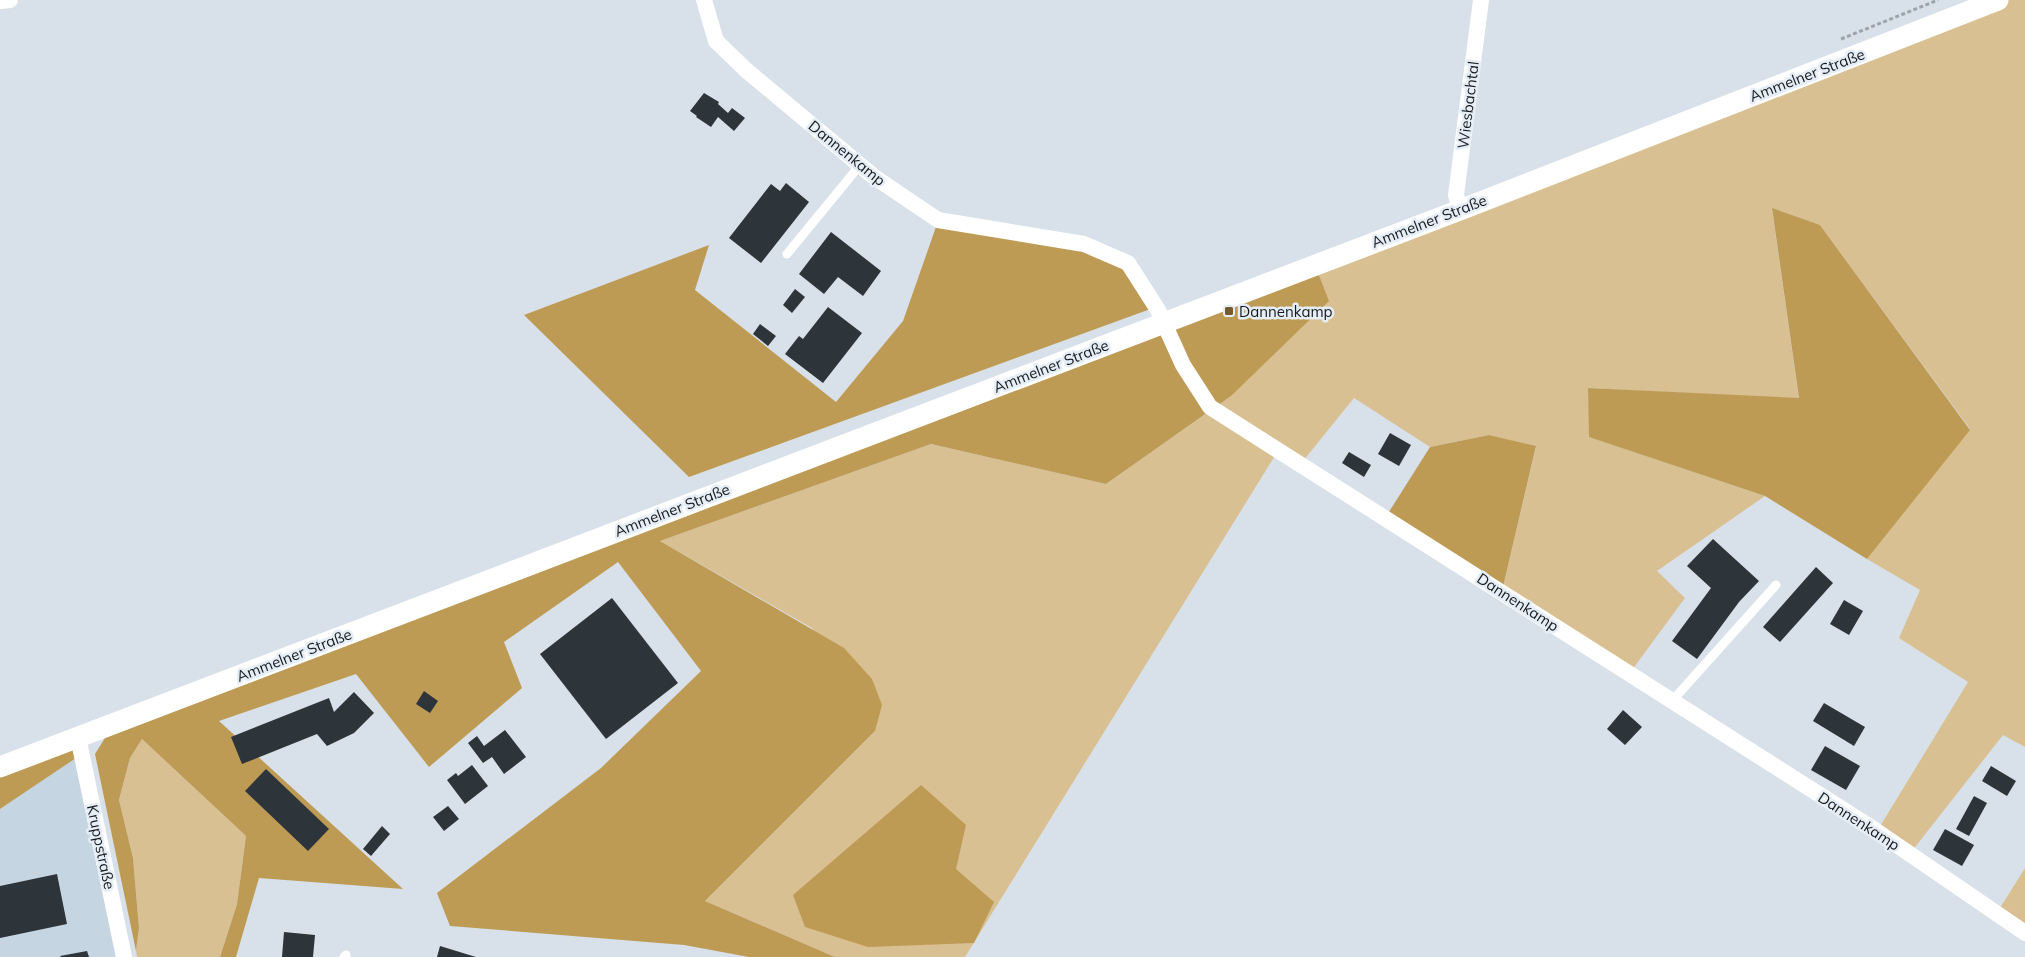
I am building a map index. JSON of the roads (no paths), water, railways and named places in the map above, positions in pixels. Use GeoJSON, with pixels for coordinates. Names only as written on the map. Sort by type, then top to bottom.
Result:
{"type":"FeatureCollection","features":[{"type":"Feature","properties":{"kind":"street"},"geometry":{"type":"LineString","coordinates":[[0,1],[10,0]]}},
{"type":"Feature","properties":{"kind":"street","name":"Dannenkamp"},"geometry":{"type":"LineString","coordinates":[[704,0],[716,41],[746,70],[873,176],[938,220],[1084,244],[1128,263],[1158,310],[1183,365],[1210,407],[1872,828],[2025,933]]}},
{"type":"Feature","properties":{"kind":"street","name":"Wiesbachtal"},"geometry":{"type":"LineString","coordinates":[[1460,210],[1456,195],[1481,0]]}},
{"type":"Feature","properties":{"kind":"street","name":"Ammelner Straße"},"geometry":{"type":"LineString","coordinates":[[0,767],[1460,210],[1998,0]]}},
{"type":"Feature","properties":{"kind":"street","name":"Kruppstraße"},"geometry":{"type":"LineString","coordinates":[[78,738],[124,957]]}},
{"type":"Feature","properties":{"kind":"lane"},"geometry":{"type":"LineString","coordinates":[[787,254],[860,165]]}},
{"type":"Feature","properties":{"kind":"lane"},"geometry":{"type":"LineString","coordinates":[[1672,701],[1776,584]]}},
{"type":"Feature","properties":{"kind":"place","name":"Dannenkamp"},"geometry":{"type":"Point","coordinates":[1229,311]}}]}
